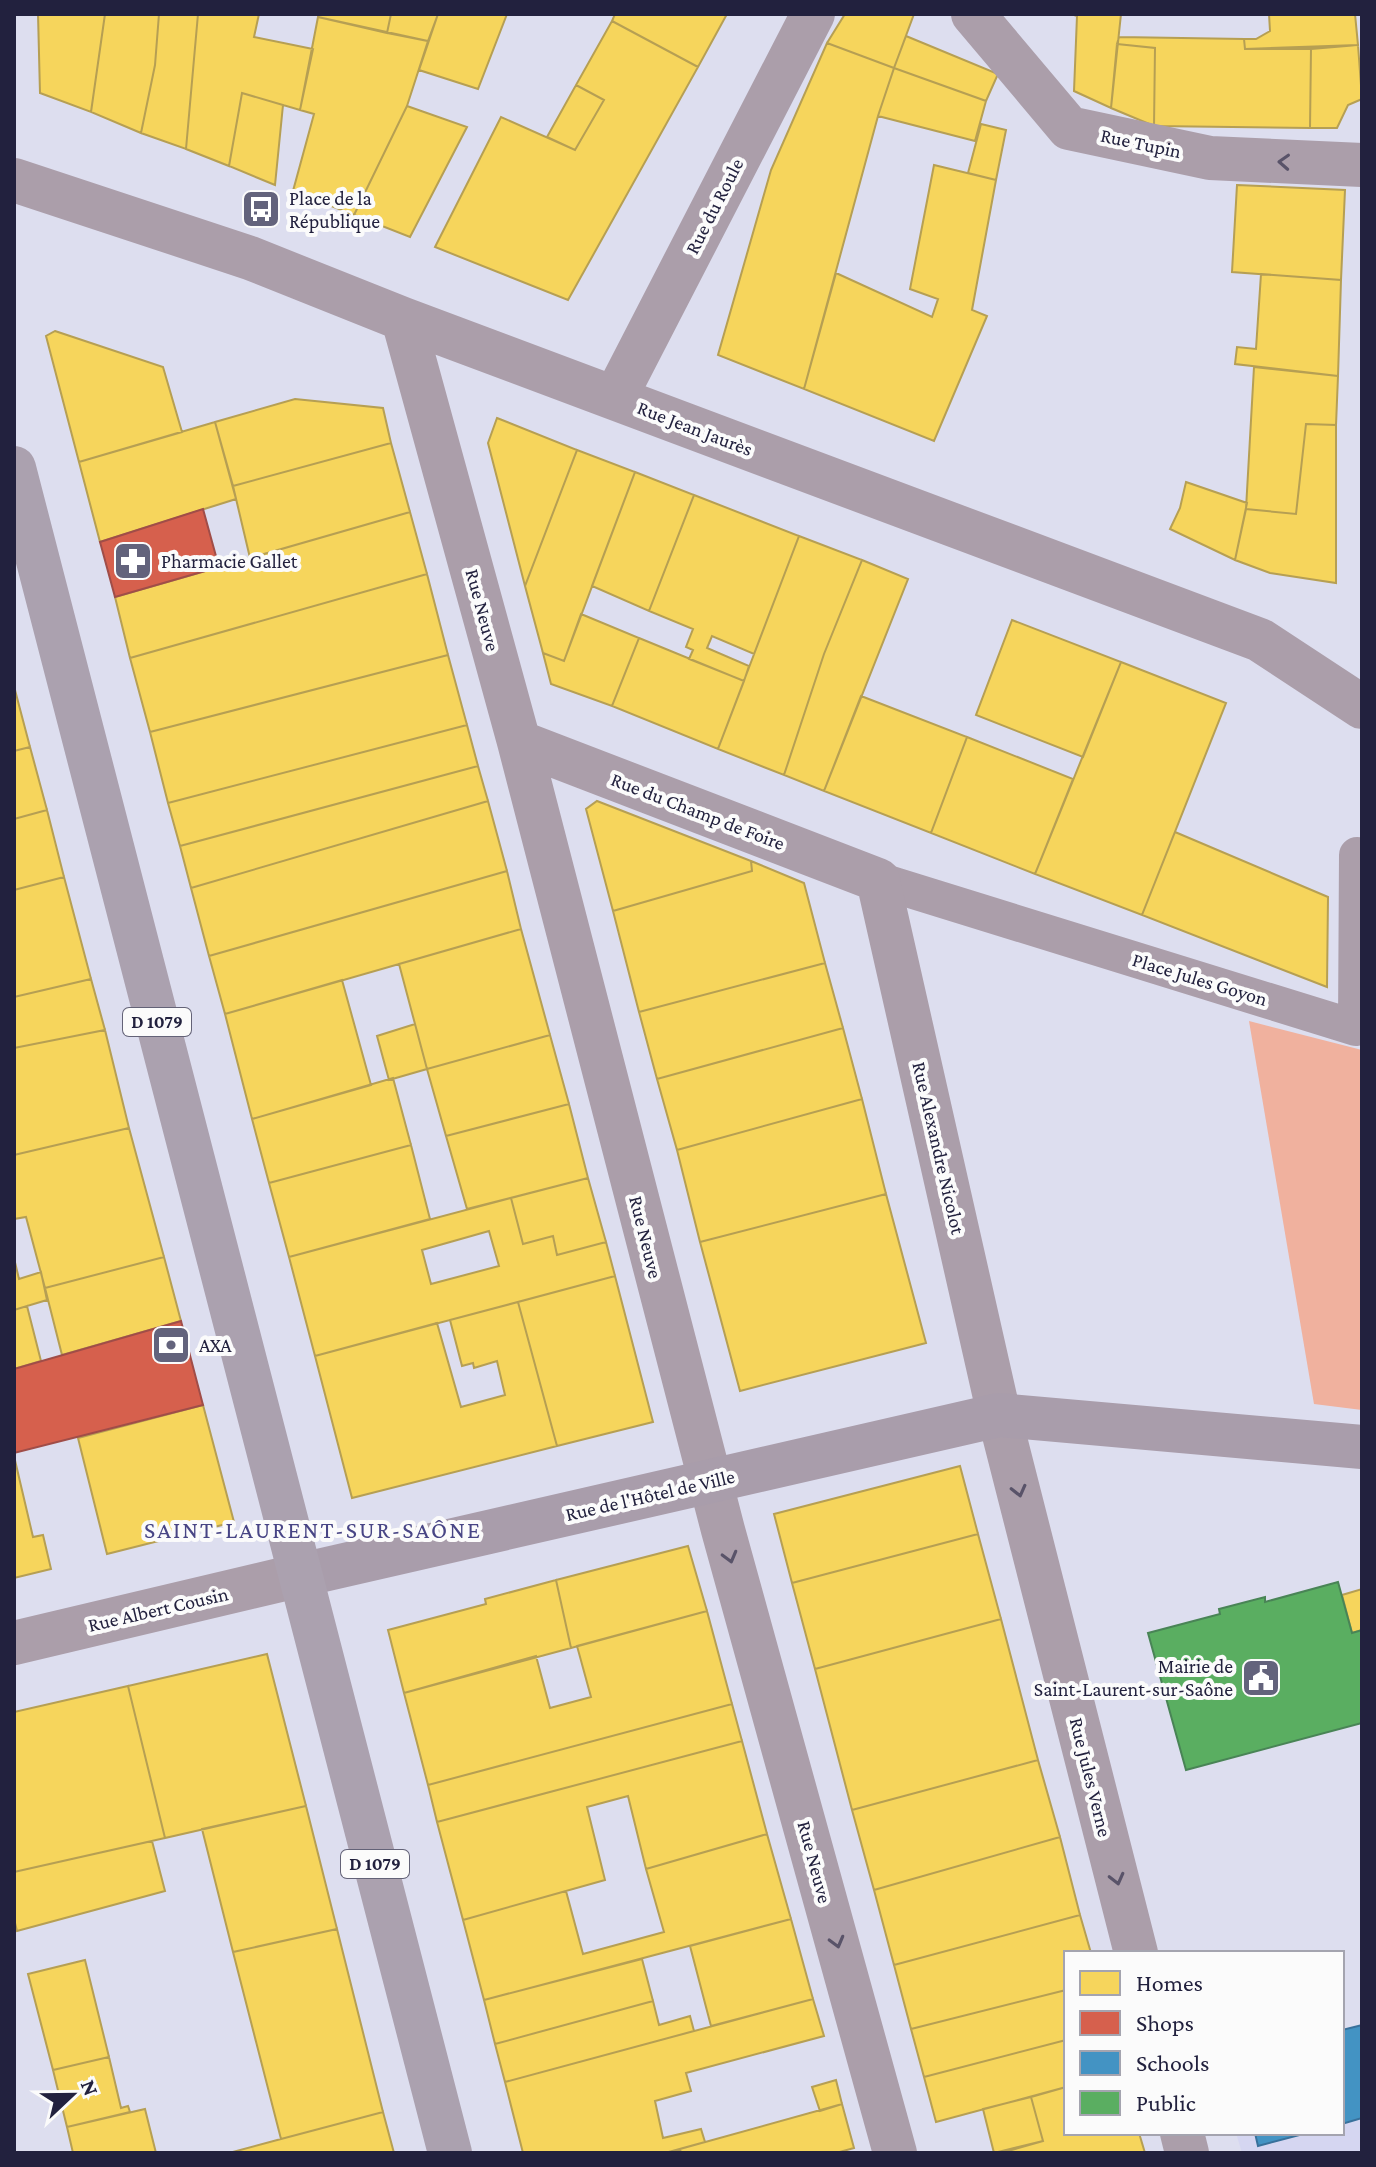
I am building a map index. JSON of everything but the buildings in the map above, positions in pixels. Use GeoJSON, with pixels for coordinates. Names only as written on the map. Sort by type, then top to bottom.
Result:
{"type":"FeatureCollection","features":[{"type":"Feature","properties":{"kind":"main road","name":"D 1079"},"geometry":{"type":"LineString","coordinates":[[14,468],[450,2153]]}},
{"type":"Feature","properties":{"kind":"street","name":"Rue du Roule"},"geometry":{"type":"LineString","coordinates":[[615,398],[813,14]]}},
{"type":"Feature","properties":{"kind":"street","name":"Rue Tupin"},"geometry":{"type":"LineString","coordinates":[[973,14],[1069,128],[1210,158],[1362,165]]}},
{"type":"Feature","properties":{"kind":"street","name":"Rue Jean Jaurès"},"geometry":{"type":"LineString","coordinates":[[14,180],[250,258],[403,319],[1260,640],[1362,707]]}},
{"type":"Feature","properties":{"kind":"street","name":"Rue Neuve"},"geometry":{"type":"LineString","coordinates":[[403,319],[519,742],[710,1482],[895,2153]]}},
{"type":"Feature","properties":{"kind":"street","name":"Rue du Champ de Foire"},"geometry":{"type":"LineString","coordinates":[[519,742],[878,880]]}},
{"type":"Feature","properties":{"kind":"street","name":"Rue Alexandre Nicolot"},"geometry":{"type":"LineString","coordinates":[[878,880],[999,1415]]}},
{"type":"Feature","properties":{"kind":"street","name":"Rue de l'Hôtel de Ville"},"geometry":{"type":"LineString","coordinates":[[301,1575],[999,1415]]}},
{"type":"Feature","properties":{"kind":"street"},"geometry":{"type":"LineString","coordinates":[[999,1415],[1362,1447]]}},
{"type":"Feature","properties":{"kind":"street","name":"Rue Jules Verne"},"geometry":{"type":"LineString","coordinates":[[999,1415],[1135,1951]]}},
{"type":"Feature","properties":{"kind":"street","name":"Rue Albert Cousin"},"geometry":{"type":"LineString","coordinates":[[14,1643],[301,1575]]}},
{"type":"Feature","properties":{"kind":"lane","name":"Place Jules Goyon"},"geometry":{"type":"LineString","coordinates":[[878,880],[1356,1028],[1357,855]]}},
{"type":"Feature","properties":{"kind":"shaded area"},"geometry":{"type":"Polygon","coordinates":[[[1249,1021],[1362,1050],[1362,1410],[1314,1404],[1249,1021]]]}},
{"type":"Feature","properties":{"kind":"shaded area"},"geometry":{"type":"Polygon","coordinates":[[[1362,2025],[1362,2153],[1242,2153],[1237,2135],[1344,2135],[1344,2030],[1362,2025]]]}},
{"type":"Feature","properties":{"kind":"place","name":"Place de la République"},"geometry":{"type":"Point","coordinates":[261,209]}},
{"type":"Feature","properties":{"kind":"place","name":"Pharmacie Gallet"},"geometry":{"type":"Point","coordinates":[133,561]}},
{"type":"Feature","properties":{"kind":"place","name":"AXA"},"geometry":{"type":"Point","coordinates":[171,1345]}},
{"type":"Feature","properties":{"kind":"place","name":"Mairie de Saint-Laurent-sur-Saône"},"geometry":{"type":"Point","coordinates":[1261,1678]}},
{"type":"Feature","properties":{"kind":"district","name":"SAINT-LAURENT-SUR-SAÔNE"},"geometry":{"type":"Point","coordinates":[313,1529]}}]}
